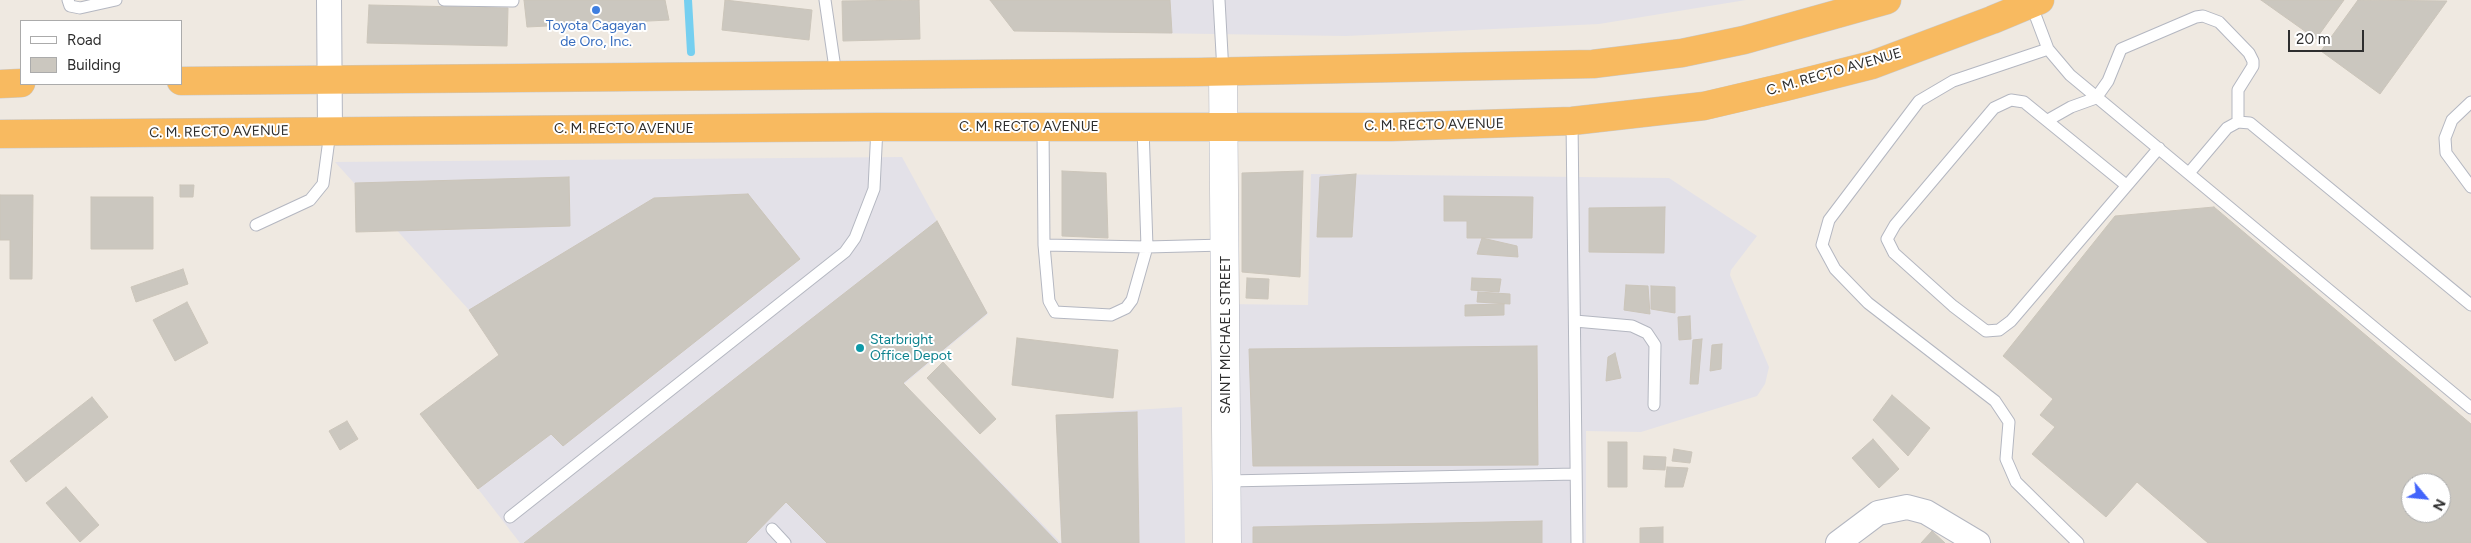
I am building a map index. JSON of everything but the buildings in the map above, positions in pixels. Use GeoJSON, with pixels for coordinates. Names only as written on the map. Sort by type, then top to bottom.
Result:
{"type":"FeatureCollection","features":[{"type":"Feature","properties":{"kind":"highway"},"geometry":{"type":"LineString","coordinates":[[182,81],[330,78],[1222,72],[1593,64],[1682,53],[1744,40],[1888,0]]}},
{"type":"Feature","properties":{"kind":"highway","name":"C. M. RECTO AVENUE"},"geometry":{"type":"LineString","coordinates":[[0,134],[330,130],[1391,127],[1572,121],[1704,106],[1785,88],[1872,64],[2036,2]]}},
{"type":"Feature","properties":{"kind":"highway"},"geometry":{"type":"LineString","coordinates":[[0,84],[20,83]]}},
{"type":"Feature","properties":{"kind":"street"},"geometry":{"type":"LineString","coordinates":[[329,0],[330,130]]}},
{"type":"Feature","properties":{"kind":"street","name":"SAINT MICHAEL STREET"},"geometry":{"type":"LineString","coordinates":[[1222,72],[1226,245],[1227,543]]}},
{"type":"Feature","properties":{"kind":"street"},"geometry":{"type":"LineString","coordinates":[[1838,543],[1878,513],[1907,507],[1926,512],[1978,543]]}},
{"type":"Feature","properties":{"kind":"lane"},"geometry":{"type":"LineString","coordinates":[[68,0],[70,6],[80,8],[116,0]]}},
{"type":"Feature","properties":{"kind":"lane"},"geometry":{"type":"LineString","coordinates":[[444,0],[513,1]]}},
{"type":"Feature","properties":{"kind":"lane"},"geometry":{"type":"LineString","coordinates":[[825,0],[836,75]]}},
{"type":"Feature","properties":{"kind":"lane"},"geometry":{"type":"LineString","coordinates":[[1219,0],[1222,72]]}},
{"type":"Feature","properties":{"kind":"lane"},"geometry":{"type":"LineString","coordinates":[[2036,2],[2048,49],[2070,75],[2471,408]]}},
{"type":"Feature","properties":{"kind":"lane"},"geometry":{"type":"LineString","coordinates":[[2048,120],[2071,107],[2096,98],[2108,81],[2121,49],[2196,17],[2203,16],[2219,22],[2249,53],[2253,61],[2253,66],[2238,90],[2238,122]]}},
{"type":"Feature","properties":{"kind":"lane"},"geometry":{"type":"LineString","coordinates":[[2048,49],[1954,81],[1919,101],[1829,220],[1822,245],[1835,269],[1868,303],[1995,401],[2009,422],[2006,459],[2016,482],[2078,543]]}},
{"type":"Feature","properties":{"kind":"lane"},"geometry":{"type":"LineString","coordinates":[[2126,185],[2024,102],[2011,100],[1994,108],[1895,225],[1887,239],[1894,253],[1953,306],[1986,331],[2000,330],[2011,321],[2159,148]]}},
{"type":"Feature","properties":{"kind":"lane"},"geometry":{"type":"LineString","coordinates":[[2471,102],[2452,120],[2445,138],[2446,153],[2471,187]]}},
{"type":"Feature","properties":{"kind":"lane"},"geometry":{"type":"LineString","coordinates":[[1572,121],[1577,543]]}},
{"type":"Feature","properties":{"kind":"lane"},"geometry":{"type":"LineString","coordinates":[[2189,173],[2227,128],[2238,122],[2250,123],[2471,305]]}},
{"type":"Feature","properties":{"kind":"lane"},"geometry":{"type":"LineString","coordinates":[[1043,127],[1044,245],[1049,301],[1055,312],[1112,315],[1126,308],[1132,300],[1147,247],[1143,127]]}},
{"type":"Feature","properties":{"kind":"lane"},"geometry":{"type":"LineString","coordinates":[[510,517],[845,252],[855,238],[874,189],[877,128]]}},
{"type":"Feature","properties":{"kind":"lane"},"geometry":{"type":"LineString","coordinates":[[256,225],[310,200],[323,184],[330,130]]}},
{"type":"Feature","properties":{"kind":"lane"},"geometry":{"type":"LineString","coordinates":[[1044,245],[1147,247],[1226,245]]}},
{"type":"Feature","properties":{"kind":"lane"},"geometry":{"type":"LineString","coordinates":[[1575,321],[1632,326],[1647,333],[1655,345],[1654,405]]}},
{"type":"Feature","properties":{"kind":"lane"},"geometry":{"type":"LineString","coordinates":[[1227,481],[1576,474]]}},
{"type":"Feature","properties":{"kind":"lane"},"geometry":{"type":"LineString","coordinates":[[772,529],[785,543]]}},
{"type":"Feature","properties":{"kind":"shaded area"},"geometry":{"type":"Polygon","coordinates":[[[990,0],[1746,0],[1599,24],[1346,36],[1014,31],[990,0]]]}},
{"type":"Feature","properties":{"kind":"shaded area"},"geometry":{"type":"Polygon","coordinates":[[[902,157],[988,314],[904,384],[1061,543],[520,543],[420,414],[499,355],[469,310],[335,162],[902,157]]]}},
{"type":"Feature","properties":{"kind":"shaded area"},"geometry":{"type":"Polygon","coordinates":[[[1311,174],[1669,178],[1757,236],[1731,270],[1730,275],[1769,367],[1765,384],[1757,396],[1641,432],[1586,431],[1586,543],[1223,543],[1221,304],[1308,305],[1311,174]]]}},
{"type":"Feature","properties":{"kind":"shaded area"},"geometry":{"type":"Polygon","coordinates":[[[1182,407],[1185,543],[1061,543],[1056,415],[1182,407]]]}},
{"type":"Feature","properties":{"kind":"waterway"},"geometry":{"type":"LineString","coordinates":[[688,0],[691,52]]}},
{"type":"Feature","properties":{"kind":"place","name":"Toyota Cagayan de Oro, Inc."},"geometry":{"type":"Point","coordinates":[596,10]}},
{"type":"Feature","properties":{"kind":"place","name":"Starbright Office Depot"},"geometry":{"type":"Point","coordinates":[860,348]}}]}
